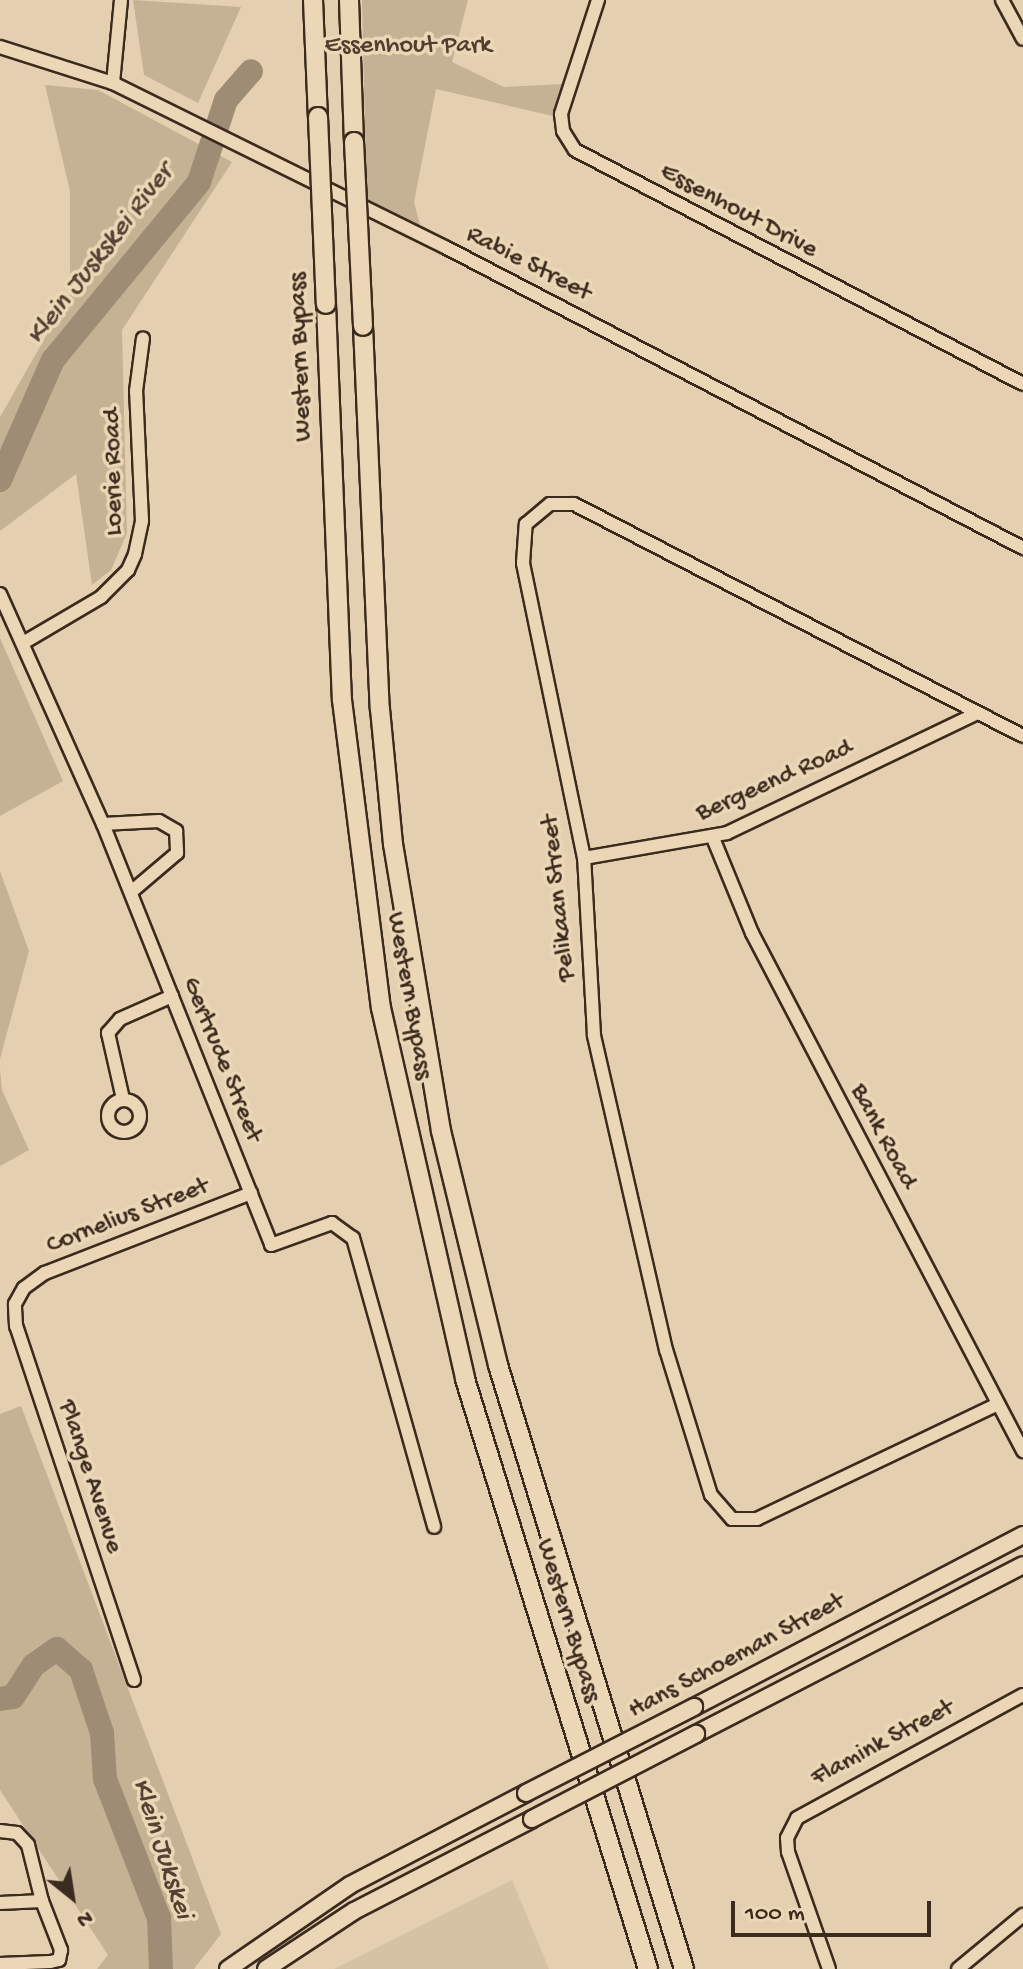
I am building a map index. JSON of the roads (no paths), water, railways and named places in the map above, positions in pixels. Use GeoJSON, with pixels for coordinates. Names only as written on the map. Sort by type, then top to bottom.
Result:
{"type":"FeatureCollection","features":[{"type":"Feature","properties":{"kind":"highway","name":"Western Bypass"},"geometry":{"type":"LineString","coordinates":[[313,0],[342,700],[381,1008],[465,1379],[648,1969]]}},
{"type":"Feature","properties":{"kind":"highway","name":"Western Bypass"},"geometry":{"type":"LineString","coordinates":[[349,0],[380,709],[393,844],[441,1131],[498,1365],[684,1969]]}},
{"type":"Feature","properties":{"kind":"main road","name":"Hans Schoeman Street"},"geometry":{"type":"LineString","coordinates":[[228,1969],[350,1885],[1023,1535]]}},
{"type":"Feature","properties":{"kind":"main road","name":"Hans Schoeman Street"},"geometry":{"type":"LineString","coordinates":[[266,1969],[354,1911],[1023,1565]]}},
{"type":"Feature","properties":{"kind":"street"},"geometry":{"type":"LineString","coordinates":[[113,83],[121,0]]}},
{"type":"Feature","properties":{"kind":"street","name":"Essenhout Drive"},"geometry":{"type":"LineString","coordinates":[[598,0],[561,114],[565,137],[575,150],[1023,384]]}},
{"type":"Feature","properties":{"kind":"street"},"geometry":{"type":"LineString","coordinates":[[1002,0],[1023,39]]}},
{"type":"Feature","properties":{"kind":"street","name":"Rabie Street"},"geometry":{"type":"LineString","coordinates":[[0,47],[113,83],[445,247],[1023,548]]}},
{"type":"Feature","properties":{"kind":"street","name":"Loerie Road"},"geometry":{"type":"LineString","coordinates":[[23,643],[101,597],[128,570],[135,554],[142,521],[136,391],[143,338]]}},
{"type":"Feature","properties":{"kind":"street","name":"Pelikaan Street"},"geometry":{"type":"LineString","coordinates":[[998,1404],[757,1519],[732,1519],[716,1505],[671,1373],[594,1035],[584,858],[521,547],[526,524],[550,504],[574,504],[975,714],[1023,736]]}},
{"type":"Feature","properties":{"kind":"street","name":"Gertrude Street"},"geometry":{"type":"LineString","coordinates":[[0,594],[103,824],[271,1245],[332,1223],[353,1238],[434,1527]]}},
{"type":"Feature","properties":{"kind":"street","name":"Bergeend Road"},"geometry":{"type":"LineString","coordinates":[[584,858],[713,838],[975,714]]}},
{"type":"Feature","properties":{"kind":"street"},"geometry":{"type":"LineString","coordinates":[[103,824],[159,821],[176,831],[177,853],[131,892]]}},
{"type":"Feature","properties":{"kind":"street","name":"Bank Road"},"geometry":{"type":"LineString","coordinates":[[713,838],[752,933],[1023,1451]]}},
{"type":"Feature","properties":{"kind":"street"},"geometry":{"type":"LineString","coordinates":[[123,1099],[108,1033],[120,1019],[172,996]]}},
{"type":"Feature","properties":{"kind":"street","name":"Cornelius Street"},"geometry":{"type":"LineString","coordinates":[[24,1288],[53,1270],[251,1193]]}},
{"type":"Feature","properties":{"kind":"street","name":"Plange Avenue"},"geometry":{"type":"LineString","coordinates":[[24,1288],[15,1304],[16,1326],[134,1680]]}},
{"type":"Feature","properties":{"kind":"street","name":"Flamink Street"},"geometry":{"type":"LineString","coordinates":[[829,1969],[788,1852],[791,1828],[807,1808],[1023,1695]]}},
{"type":"Feature","properties":{"kind":"street"},"geometry":{"type":"LineString","coordinates":[[0,1831],[17,1833],[28,1845],[42,1901],[61,1950],[59,1960],[0,1964]]}},
{"type":"Feature","properties":{"kind":"street"},"geometry":{"type":"LineString","coordinates":[[0,1903],[42,1901]]}},
{"type":"Feature","properties":{"kind":"street"},"geometry":{"type":"LineString","coordinates":[[958,1969],[1023,1915]]}},
{"type":"Feature","properties":{"kind":"waterway","name":"Klein Juskskei River"},"geometry":{"type":"LineString","coordinates":[[0,480],[53,360],[199,182],[226,100],[251,71]]}},
{"type":"Feature","properties":{"kind":"waterway","name":"Klein Jukskei"},"geometry":{"type":"LineString","coordinates":[[0,1699],[13,1697],[34,1665],[57,1649],[81,1670],[102,1733],[105,1779],[159,1918],[161,1969]]}},
{"type":"Feature","properties":{"kind":"park label","name":"Essenhout Park"},"geometry":{"type":"Point","coordinates":[408,47]}}]}
